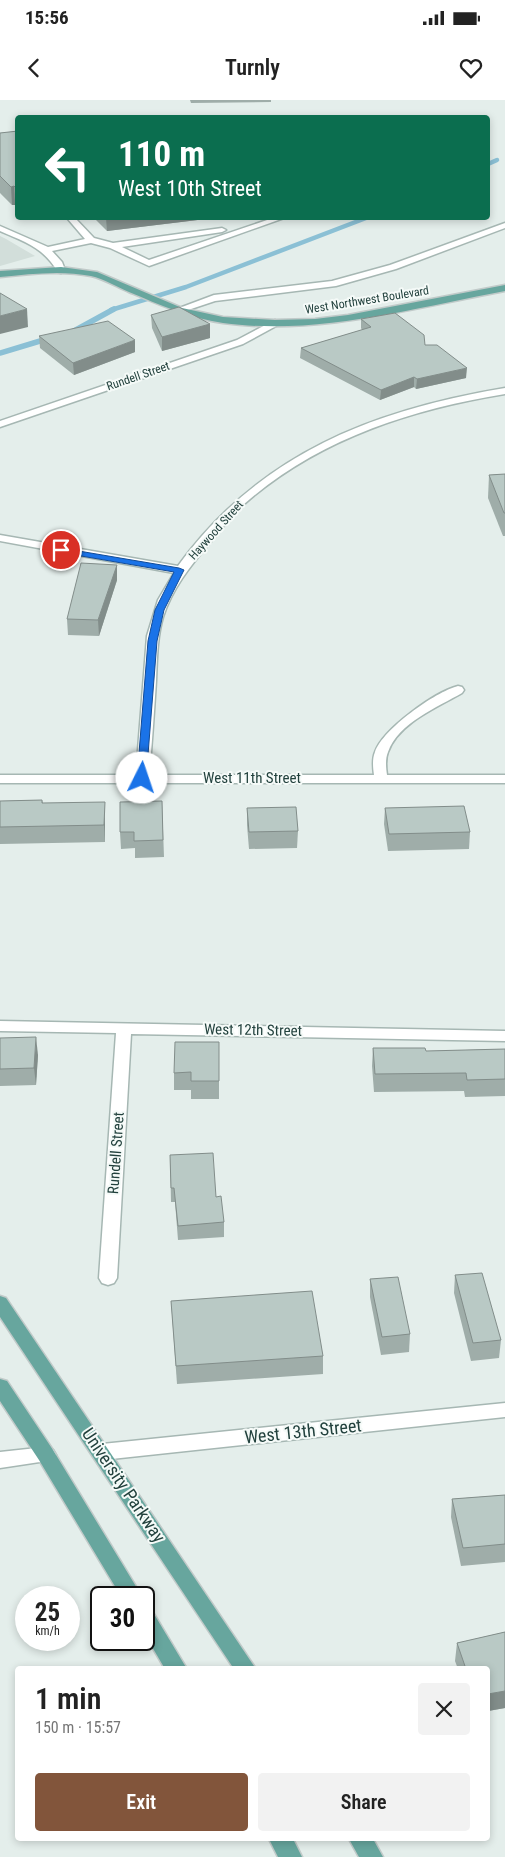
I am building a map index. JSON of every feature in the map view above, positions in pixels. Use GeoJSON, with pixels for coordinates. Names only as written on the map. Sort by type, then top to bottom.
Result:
{"type":"FeatureCollection","features":[{"type":"Feature","properties":{"kind":"main road","name":"West Northwest Boulevard"},"geometry":{"type":"LineString","coordinates":[[0,274],[30,270],[61,270],[94,274],[179,310],[224,320],[275,323],[315,322],[348,318],[505,288]]}},
{"type":"Feature","properties":{"kind":"main road","name":"University Parkway"},"geometry":{"type":"LineString","coordinates":[[0,1302],[244,1666]]}},
{"type":"Feature","properties":{"kind":"main road"},"geometry":{"type":"LineString","coordinates":[[0,1386],[46,1455],[126,1586]]}},
{"type":"Feature","properties":{"kind":"main road"},"geometry":{"type":"LineString","coordinates":[[155,1633],[175,1666]]}},
{"type":"Feature","properties":{"kind":"main road"},"geometry":{"type":"LineString","coordinates":[[281,1841],[291,1857]]}},
{"type":"Feature","properties":{"kind":"main road"},"geometry":{"type":"LineString","coordinates":[[361,1841],[372,1857]]}},
{"type":"Feature","properties":{"kind":"street"},"geometry":{"type":"LineString","coordinates":[[73,220],[91,240]]}},
{"type":"Feature","properties":{"kind":"street"},"geometry":{"type":"LineString","coordinates":[[47,250],[91,240],[113,246],[149,263],[274,220]]}},
{"type":"Feature","properties":{"kind":"street"},"geometry":{"type":"LineString","coordinates":[[113,246],[258,225]]}},
{"type":"Feature","properties":{"kind":"street"},"geometry":{"type":"LineString","coordinates":[[179,310],[214,298],[334,284],[393,268],[505,225]]}},
{"type":"Feature","properties":{"kind":"street"},"geometry":{"type":"LineString","coordinates":[[0,228],[47,250],[59,261],[61,270]]}},
{"type":"Feature","properties":{"kind":"street","name":"Rundell Street"},"geometry":{"type":"LineString","coordinates":[[0,424],[240,342],[275,323]]}},
{"type":"Feature","properties":{"kind":"street","name":"Haywood Street"},"geometry":{"type":"LineString","coordinates":[[142,778],[152,641],[160,610],[179,570],[230,512],[272,477],[306,456],[344,438],[402,414],[442,402],[505,391]]}},
{"type":"Feature","properties":{"kind":"street"},"geometry":{"type":"LineString","coordinates":[[0,538],[76,554],[179,570]]}},
{"type":"Feature","properties":{"kind":"street"},"geometry":{"type":"LineString","coordinates":[[381,778],[381,753],[388,736],[406,722],[458,690]]}},
{"type":"Feature","properties":{"kind":"street","name":"West 11th Street"},"geometry":{"type":"LineString","coordinates":[[0,779],[505,779]]}},
{"type":"Feature","properties":{"kind":"street","name":"West 12th Street"},"geometry":{"type":"LineString","coordinates":[[0,1026],[505,1036]]}},
{"type":"Feature","properties":{"kind":"street","name":"Rundell Street"},"geometry":{"type":"LineString","coordinates":[[108,1278],[124,1027]]}},
{"type":"Feature","properties":{"kind":"street","name":"West 13th Street"},"geometry":{"type":"LineString","coordinates":[[102,1452],[505,1410]]}},
{"type":"Feature","properties":{"kind":"street"},"geometry":{"type":"LineString","coordinates":[[0,1460],[46,1455]]}},
{"type":"Feature","properties":{"kind":"shaded area"},"geometry":{"type":"Polygon","coordinates":[[[0,236],[6,239],[35,256],[0,266],[0,236]]]}},
{"type":"Feature","properties":{"kind":"building"},"geometry":{"type":"Polygon","coordinates":[[[15,131],[15,187],[11,187],[0,176],[0,133],[15,131]]]}},
{"type":"Feature","properties":{"kind":"building"},"geometry":{"type":"Polygon","coordinates":[[[0,293],[27,309],[0,316],[0,293]]]}},
{"type":"Feature","properties":{"kind":"building"},"geometry":{"type":"Polygon","coordinates":[[[179,307],[210,324],[162,337],[151,315],[179,307]]]}},
{"type":"Feature","properties":{"kind":"building"},"geometry":{"type":"Polygon","coordinates":[[[395,313],[424,335],[425,345],[437,345],[467,368],[417,379],[414,377],[381,390],[301,348],[371,327],[361,319],[395,313]]]}},
{"type":"Feature","properties":{"kind":"building"},"geometry":{"type":"Polygon","coordinates":[[[108,321],[135,340],[73,363],[39,336],[108,321]]]}},
{"type":"Feature","properties":{"kind":"building"},"geometry":{"type":"Polygon","coordinates":[[[505,474],[505,513],[504,513],[489,475],[505,474]]]}},
{"type":"Feature","properties":{"kind":"building"},"geometry":{"type":"Polygon","coordinates":[[[81,563],[117,565],[98,620],[67,619],[81,563]]]}},
{"type":"Feature","properties":{"kind":"building"},"geometry":{"type":"Polygon","coordinates":[[[42,800],[42,803],[105,802],[104,825],[0,827],[0,801],[42,800]]]}},
{"type":"Feature","properties":{"kind":"building"},"geometry":{"type":"Polygon","coordinates":[[[162,801],[163,840],[134,841],[134,832],[120,832],[120,802],[162,801]]]}},
{"type":"Feature","properties":{"kind":"building"},"geometry":{"type":"Polygon","coordinates":[[[464,806],[470,832],[389,834],[385,808],[464,806]]]}},
{"type":"Feature","properties":{"kind":"building"},"geometry":{"type":"Polygon","coordinates":[[[296,807],[298,831],[249,832],[247,808],[296,807]]]}},
{"type":"Feature","properties":{"kind":"building"},"geometry":{"type":"Polygon","coordinates":[[[36,1037],[34,1068],[0,1069],[0,1038],[36,1037]]]}},
{"type":"Feature","properties":{"kind":"building"},"geometry":{"type":"Polygon","coordinates":[[[175,1042],[219,1042],[219,1081],[191,1081],[191,1072],[174,1073],[175,1042]]]}},
{"type":"Feature","properties":{"kind":"building"},"geometry":{"type":"Polygon","coordinates":[[[373,1048],[425,1048],[426,1051],[505,1049],[505,1079],[467,1080],[466,1073],[375,1074],[373,1048]]]}},
{"type":"Feature","properties":{"kind":"building"},"geometry":{"type":"Polygon","coordinates":[[[213,1153],[216,1197],[221,1196],[224,1222],[178,1226],[174,1188],[171,1188],[170,1155],[213,1153]]]}},
{"type":"Feature","properties":{"kind":"building"},"geometry":{"type":"Polygon","coordinates":[[[482,1273],[501,1340],[473,1343],[455,1275],[482,1273]]]}},
{"type":"Feature","properties":{"kind":"building"},"geometry":{"type":"Polygon","coordinates":[[[398,1277],[410,1334],[382,1337],[370,1279],[398,1277]]]}},
{"type":"Feature","properties":{"kind":"building"},"geometry":{"type":"Polygon","coordinates":[[[312,1291],[323,1356],[176,1366],[171,1301],[312,1291]]]}},
{"type":"Feature","properties":{"kind":"building"},"geometry":{"type":"Polygon","coordinates":[[[505,1495],[505,1544],[463,1548],[452,1499],[505,1495]]]}},
{"type":"Feature","properties":{"kind":"building"},"geometry":{"type":"Polygon","coordinates":[[[505,1632],[505,1691],[490,1694],[490,1666],[465,1666],[457,1643],[505,1632]]]}},
{"type":"Feature","properties":{"kind":"waterway"},"geometry":{"type":"LineString","coordinates":[[490,163],[497,160]]}},
{"type":"Feature","properties":{"kind":"waterway"},"geometry":{"type":"LineString","coordinates":[[114,309],[186,287],[361,220]]}},
{"type":"Feature","properties":{"kind":"waterway"},"geometry":{"type":"LineString","coordinates":[[72,332],[114,309]]}},
{"type":"Feature","properties":{"kind":"waterway"},"geometry":{"type":"LineString","coordinates":[[0,353],[50,338]]}},
{"type":"Feature","properties":{"kind":"route"},"geometry":{"type":"LineString","coordinates":[[61,550],[179,570],[160,610],[152,641],[142,778]]}}]}
